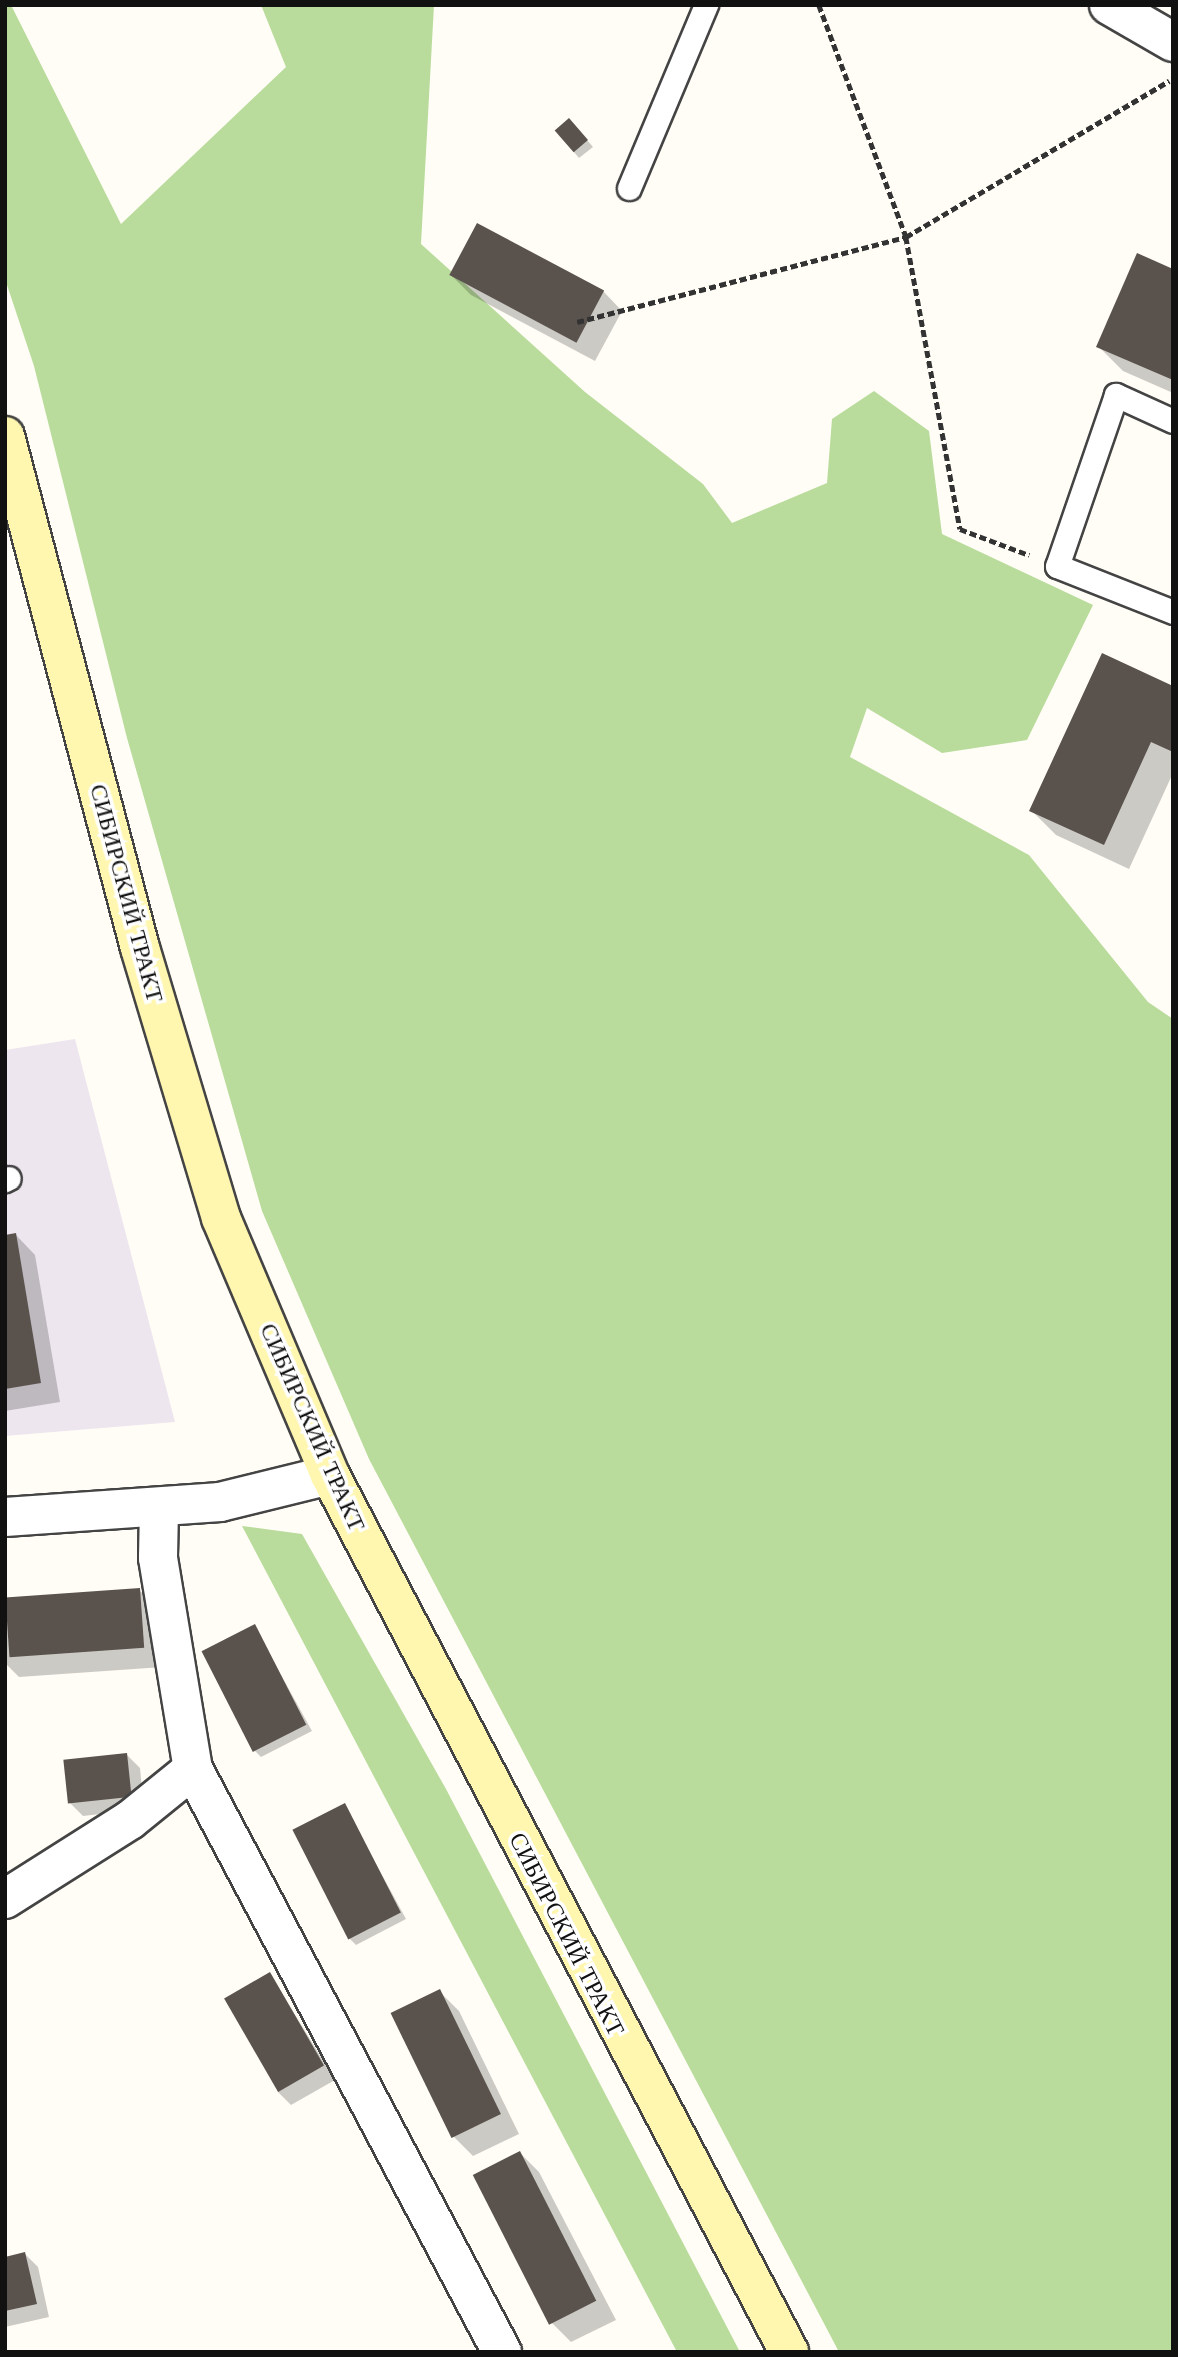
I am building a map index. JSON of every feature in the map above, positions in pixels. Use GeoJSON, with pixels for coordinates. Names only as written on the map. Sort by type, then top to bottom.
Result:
{"type":"FeatureCollection","features":[{"type":"Feature","properties":{"kind":"main road","name":"СИБИРСКИЙ ТРАКТ"},"geometry":{"type":"LineString","coordinates":[[5,436],[140,948],[221,1218],[330,1475],[789,2352]]}},
{"type":"Feature","properties":{"kind":"street"},"geometry":{"type":"LineString","coordinates":[[1109,5],[1173,42]]}},
{"type":"Feature","properties":{"kind":"street"},"geometry":{"type":"LineString","coordinates":[[5,1517],[159,1509],[330,1475]]}},
{"type":"Feature","properties":{"kind":"street"},"geometry":{"type":"LineString","coordinates":[[159,1509],[158,1558],[193,1769],[502,2352]]}},
{"type":"Feature","properties":{"kind":"street"},"geometry":{"type":"LineString","coordinates":[[5,1899],[130,1820],[193,1769]]}},
{"type":"Feature","properties":{"kind":"lane"},"geometry":{"type":"LineString","coordinates":[[629,188],[706,5]]}},
{"type":"Feature","properties":{"kind":"lane"},"geometry":{"type":"LineString","coordinates":[[1173,421],[1115,395],[1057,565],[1173,612]]}},
{"type":"Feature","properties":{"kind":"path"},"geometry":{"type":"LineString","coordinates":[[819,5],[906,237],[960,529],[1057,565]]}},
{"type":"Feature","properties":{"kind":"path"},"geometry":{"type":"LineString","coordinates":[[577,321],[906,237],[1173,78]]}},
{"type":"Feature","properties":{"kind":"shaded area"},"geometry":{"type":"Polygon","coordinates":[[[75,1039],[175,1422],[5,1436],[5,1050],[75,1039]]]}},
{"type":"Feature","properties":{"kind":"green space"},"geometry":{"type":"Polygon","coordinates":[[[5,5],[11,5],[121,224],[286,67],[261,5],[434,5],[421,244],[585,392],[703,484],[732,523],[827,483],[832,419],[874,391],[929,431],[942,534],[1093,605],[1027,740],[942,753],[867,708],[850,757],[1029,855],[1148,1002],[1173,1019],[1173,2352],[839,2352],[369,1459],[262,1211],[127,738],[34,366],[5,279],[5,5]]]}},
{"type":"Feature","properties":{"kind":"green space"},"geometry":{"type":"Polygon","coordinates":[[[242,1526],[302,1534],[446,1789],[740,2352],[677,2352],[242,1526]]]}},
{"type":"Feature","properties":{"kind":"building"},"geometry":{"type":"Polygon","coordinates":[[[569,118],[588,140],[574,152],[555,130],[569,118]]]}},
{"type":"Feature","properties":{"kind":"building"},"geometry":{"type":"Polygon","coordinates":[[[477,223],[604,291],[576,343],[449,275],[477,223]]]}},
{"type":"Feature","properties":{"kind":"building"},"geometry":{"type":"Polygon","coordinates":[[[1137,253],[1173,269],[1173,380],[1096,347],[1137,253]]]}},
{"type":"Feature","properties":{"kind":"building"},"geometry":{"type":"Polygon","coordinates":[[[1102,653],[1173,686],[1173,752],[1151,742],[1104,845],[1029,811],[1102,653]]]}},
{"type":"Feature","properties":{"kind":"building"},"geometry":{"type":"Polygon","coordinates":[[[16,1233],[41,1383],[5,1389],[5,1235],[16,1233]]]}},
{"type":"Feature","properties":{"kind":"building"},"geometry":{"type":"Polygon","coordinates":[[[140,1588],[144,1648],[10,1657],[5,1597],[140,1588]]]}},
{"type":"Feature","properties":{"kind":"building"},"geometry":{"type":"Polygon","coordinates":[[[255,1624],[306,1725],[253,1752],[202,1651],[255,1624]]]}},
{"type":"Feature","properties":{"kind":"building"},"geometry":{"type":"Polygon","coordinates":[[[127,1753],[132,1797],[68,1803],[63,1760],[127,1753]]]}},
{"type":"Feature","properties":{"kind":"building"},"geometry":{"type":"Polygon","coordinates":[[[345,1803],[401,1913],[348,1939],[292,1830],[345,1803]]]}},
{"type":"Feature","properties":{"kind":"building"},"geometry":{"type":"Polygon","coordinates":[[[270,1972],[324,2066],[278,2092],[224,1998],[270,1972]]]}},
{"type":"Feature","properties":{"kind":"building"},"geometry":{"type":"Polygon","coordinates":[[[440,1989],[501,2114],[451,2138],[391,2013],[440,1989]]]}},
{"type":"Feature","properties":{"kind":"building"},"geometry":{"type":"Polygon","coordinates":[[[520,2151],[596,2301],[549,2325],[473,2175],[520,2151]]]}},
{"type":"Feature","properties":{"kind":"building"},"geometry":{"type":"Polygon","coordinates":[[[25,2252],[37,2304],[5,2311],[5,2257],[25,2252]]]}}]}
